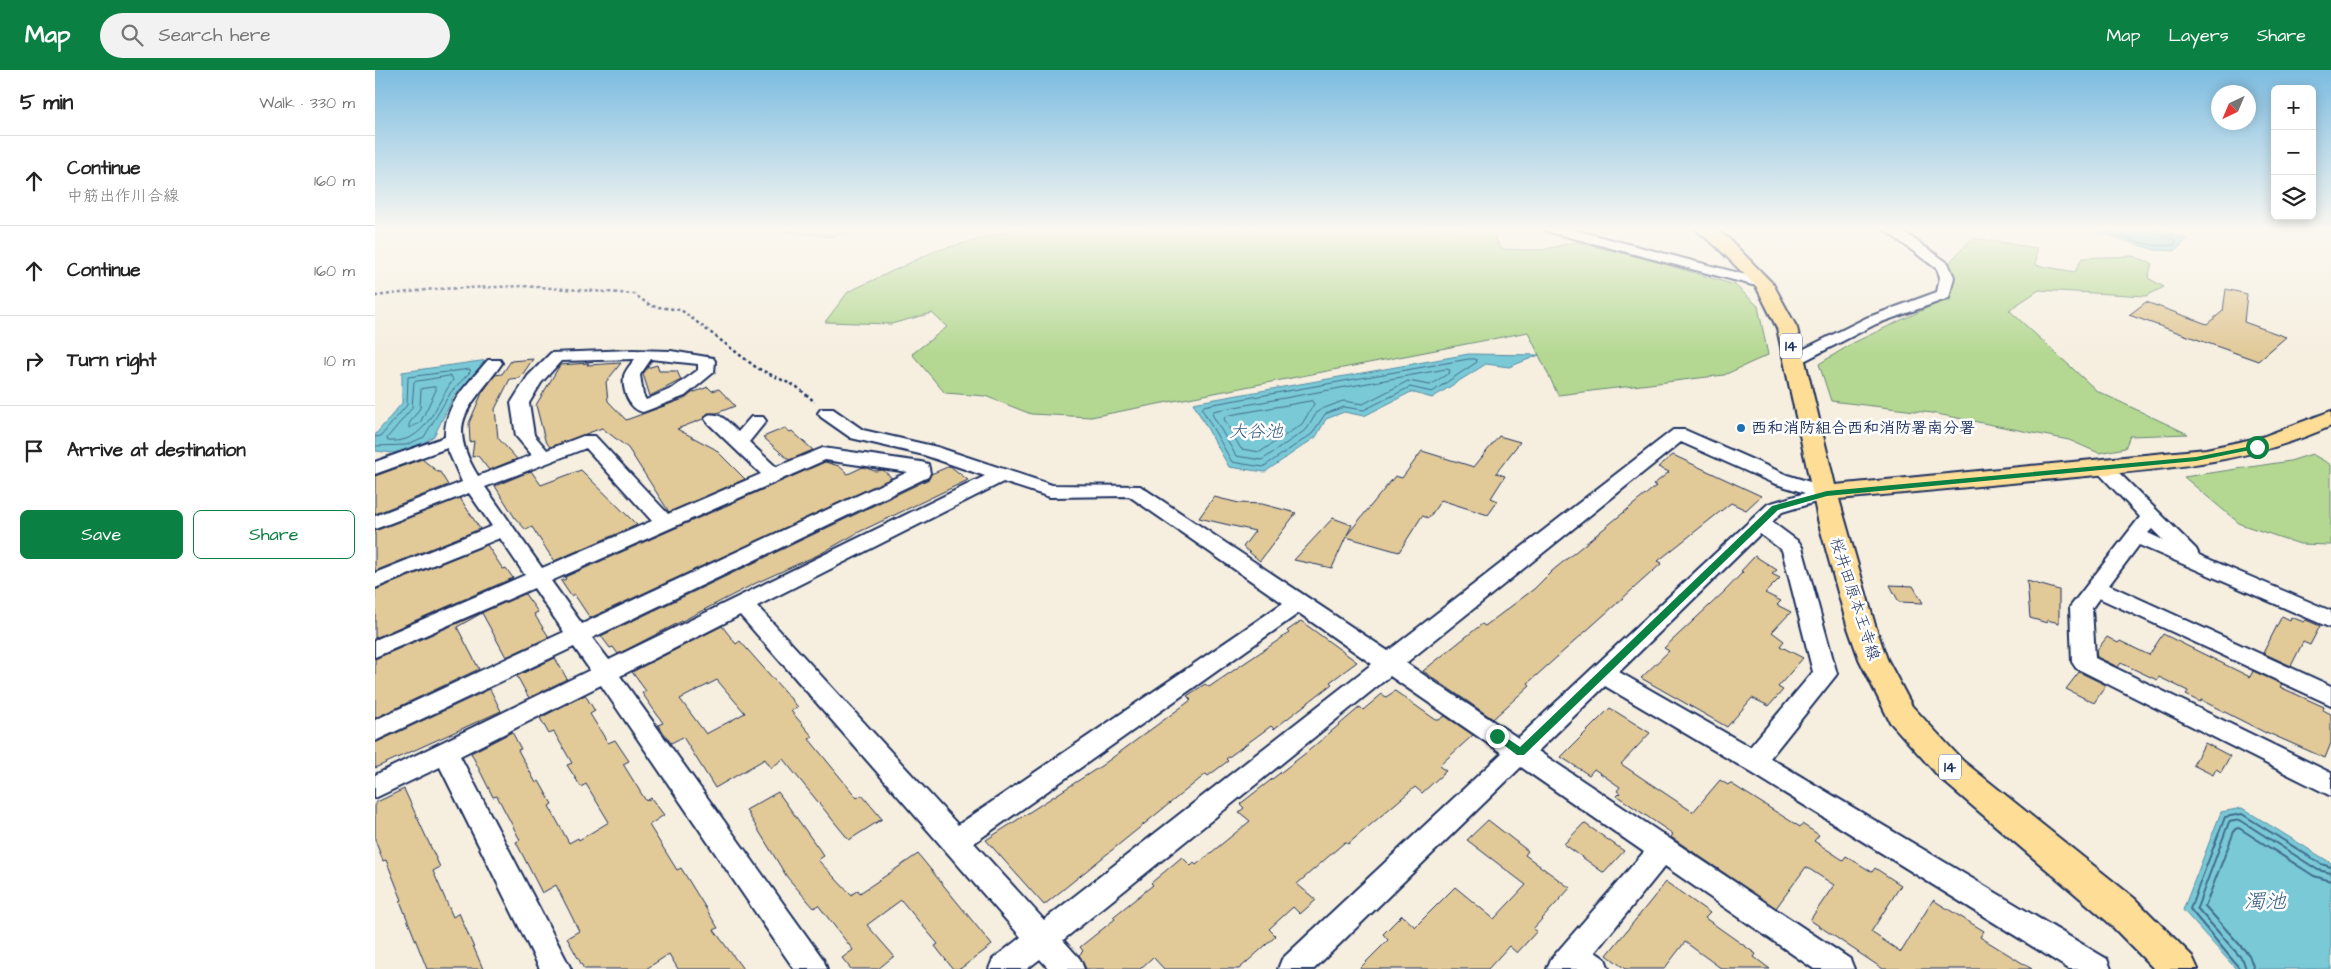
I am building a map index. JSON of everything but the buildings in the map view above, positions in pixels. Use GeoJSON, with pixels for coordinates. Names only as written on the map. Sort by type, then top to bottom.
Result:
{"type":"FeatureCollection","features":[{"type":"Feature","properties":{"kind":"main road","name":"桜井田原本王寺線"},"geometry":{"type":"LineString","coordinates":[[1749,270],[1763,284],[1779,308],[1787,328],[1827,493],[1832,524],[1861,625],[1873,658],[1901,714],[1952,770],[2121,910],[2179,969]]}},
{"type":"Feature","properties":{"kind":"main road"},"geometry":{"type":"LineString","coordinates":[[1827,493],[2196,459],[2257,447],[2309,430],[2331,418]]}},
{"type":"Feature","properties":{"kind":"street"},"geometry":{"type":"LineString","coordinates":[[1710,270],[1763,284]]}},
{"type":"Feature","properties":{"kind":"street"},"geometry":{"type":"LineString","coordinates":[[1795,360],[1871,321],[1903,312],[1944,295],[1947,280],[1945,270]]}},
{"type":"Feature","properties":{"kind":"street"},"geometry":{"type":"LineString","coordinates":[[544,457],[525,436],[520,403],[533,380],[557,356],[645,356]]}},
{"type":"Feature","properties":{"kind":"street"},"geometry":{"type":"LineString","coordinates":[[494,363],[457,409],[453,440],[456,456],[504,529],[606,672],[812,969]]}},
{"type":"Feature","properties":{"kind":"street"},"geometry":{"type":"LineString","coordinates":[[827,413],[857,434],[930,451],[1050,491],[1133,490],[1839,969]]}},
{"type":"Feature","properties":{"kind":"street"},"geometry":{"type":"LineString","coordinates":[[714,419],[772,474]]}},
{"type":"Feature","properties":{"kind":"street"},"geometry":{"type":"LineString","coordinates":[[739,442],[757,421]]}},
{"type":"Feature","properties":{"kind":"street"},"geometry":{"type":"LineString","coordinates":[[1004,969],[1679,434],[1780,479],[1827,493]]}},
{"type":"Feature","properties":{"kind":"street"},"geometry":{"type":"LineString","coordinates":[[375,468],[453,440]]}},
{"type":"Feature","properties":{"kind":"street"},"geometry":{"type":"LineString","coordinates":[[375,523],[589,440],[663,522]]}},
{"type":"Feature","properties":{"kind":"street"},"geometry":{"type":"LineString","coordinates":[[375,649],[772,474],[823,454],[921,468],[921,473],[375,731]]}},
{"type":"Feature","properties":{"kind":"street"},"geometry":{"type":"LineString","coordinates":[[2102,467],[2196,561]]}},
{"type":"Feature","properties":{"kind":"street"},"geometry":{"type":"LineString","coordinates":[[375,787],[1002,475]]}},
{"type":"Feature","properties":{"kind":"street"},"geometry":{"type":"LineString","coordinates":[[1293,969],[1775,508],[1827,493]]}},
{"type":"Feature","properties":{"kind":"street"},"geometry":{"type":"LineString","coordinates":[[2151,516],[2081,607],[2084,662],[2331,785]]}},
{"type":"Feature","properties":{"kind":"street"},"geometry":{"type":"LineString","coordinates":[[1753,761],[1825,674],[1791,547],[1759,523]]}},
{"type":"Feature","properties":{"kind":"street"},"geometry":{"type":"LineString","coordinates":[[375,582],[504,529]]}},
{"type":"Feature","properties":{"kind":"street"},"geometry":{"type":"LineString","coordinates":[[2136,536],[2331,620]]}},
{"type":"Feature","properties":{"kind":"street"},"geometry":{"type":"LineString","coordinates":[[2096,588],[2331,696]]}},
{"type":"Feature","properties":{"kind":"street"},"geometry":{"type":"LineString","coordinates":[[955,842],[1298,603]]}},
{"type":"Feature","properties":{"kind":"street"},"geometry":{"type":"LineString","coordinates":[[743,604],[1069,969]]}},
{"type":"Feature","properties":{"kind":"street"},"geometry":{"type":"LineString","coordinates":[[1602,673],[1753,761],[2097,969]]}},
{"type":"Feature","properties":{"kind":"street"},"geometry":{"type":"LineString","coordinates":[[445,752],[556,969]]}},
{"type":"Feature","properties":{"kind":"street"},"geometry":{"type":"LineString","coordinates":[[1577,964],[1663,850]]}},
{"type":"Feature","properties":{"kind":"path"},"geometry":{"type":"LineString","coordinates":[[375,296],[434,289],[524,286],[634,294],[651,306],[681,310],[757,368],[797,387],[827,413]]}},
{"type":"Feature","properties":{"kind":"green space"},"geometry":{"type":"Polygon","coordinates":[[[895,270],[1684,270],[1735,285],[1758,306],[1768,355],[1724,375],[1558,395],[1528,332],[1091,417],[1031,414],[985,396],[945,393],[912,354],[947,327],[932,313],[891,324],[825,322],[848,292],[895,270]]]}},
{"type":"Feature","properties":{"kind":"green space"},"geometry":{"type":"Polygon","coordinates":[[[1950,270],[2064,270],[2075,272],[2076,270],[2150,270],[2148,278],[2164,287],[2146,296],[2039,290],[2009,310],[2097,391],[2188,434],[2130,436],[2125,448],[2099,453],[2069,440],[1932,413],[1831,401],[1819,364],[1853,343],[1950,297],[1950,270]]]}},
{"type":"Feature","properties":{"kind":"green space"},"geometry":{"type":"Polygon","coordinates":[[[2312,454],[2331,465],[2331,545],[2300,544],[2240,524],[2184,477],[2290,461],[2312,454]]]}},
{"type":"Feature","properties":{"kind":"water","name":"大谷池"},"geometry":{"type":"Polygon","coordinates":[[[1469,354],[1539,355],[1509,367],[1486,364],[1432,398],[1411,392],[1364,416],[1344,412],[1326,419],[1316,437],[1265,472],[1229,467],[1193,403],[1469,354]]]}},
{"type":"Feature","properties":{"kind":"water"},"geometry":{"type":"Polygon","coordinates":[[[488,360],[454,396],[434,436],[414,449],[393,453],[376,451],[375,435],[402,403],[402,372],[488,360]]]}},
{"type":"Feature","properties":{"kind":"water","name":"濁池"},"geometry":{"type":"Polygon","coordinates":[[[2242,808],[2331,863],[2331,969],[2236,969],[2183,910],[2221,812],[2242,808]]]}},
{"type":"Feature","properties":{"kind":"place","name":"西和消防組合西和消防署南分署"},"geometry":{"type":"Point","coordinates":[1741,428]}},
{"type":"Feature","properties":{"kind":"route"},"geometry":{"type":"LineString","coordinates":[[1497,736],[1521,752],[1775,508],[1827,493],[2196,459],[2257,447]]}}]}
